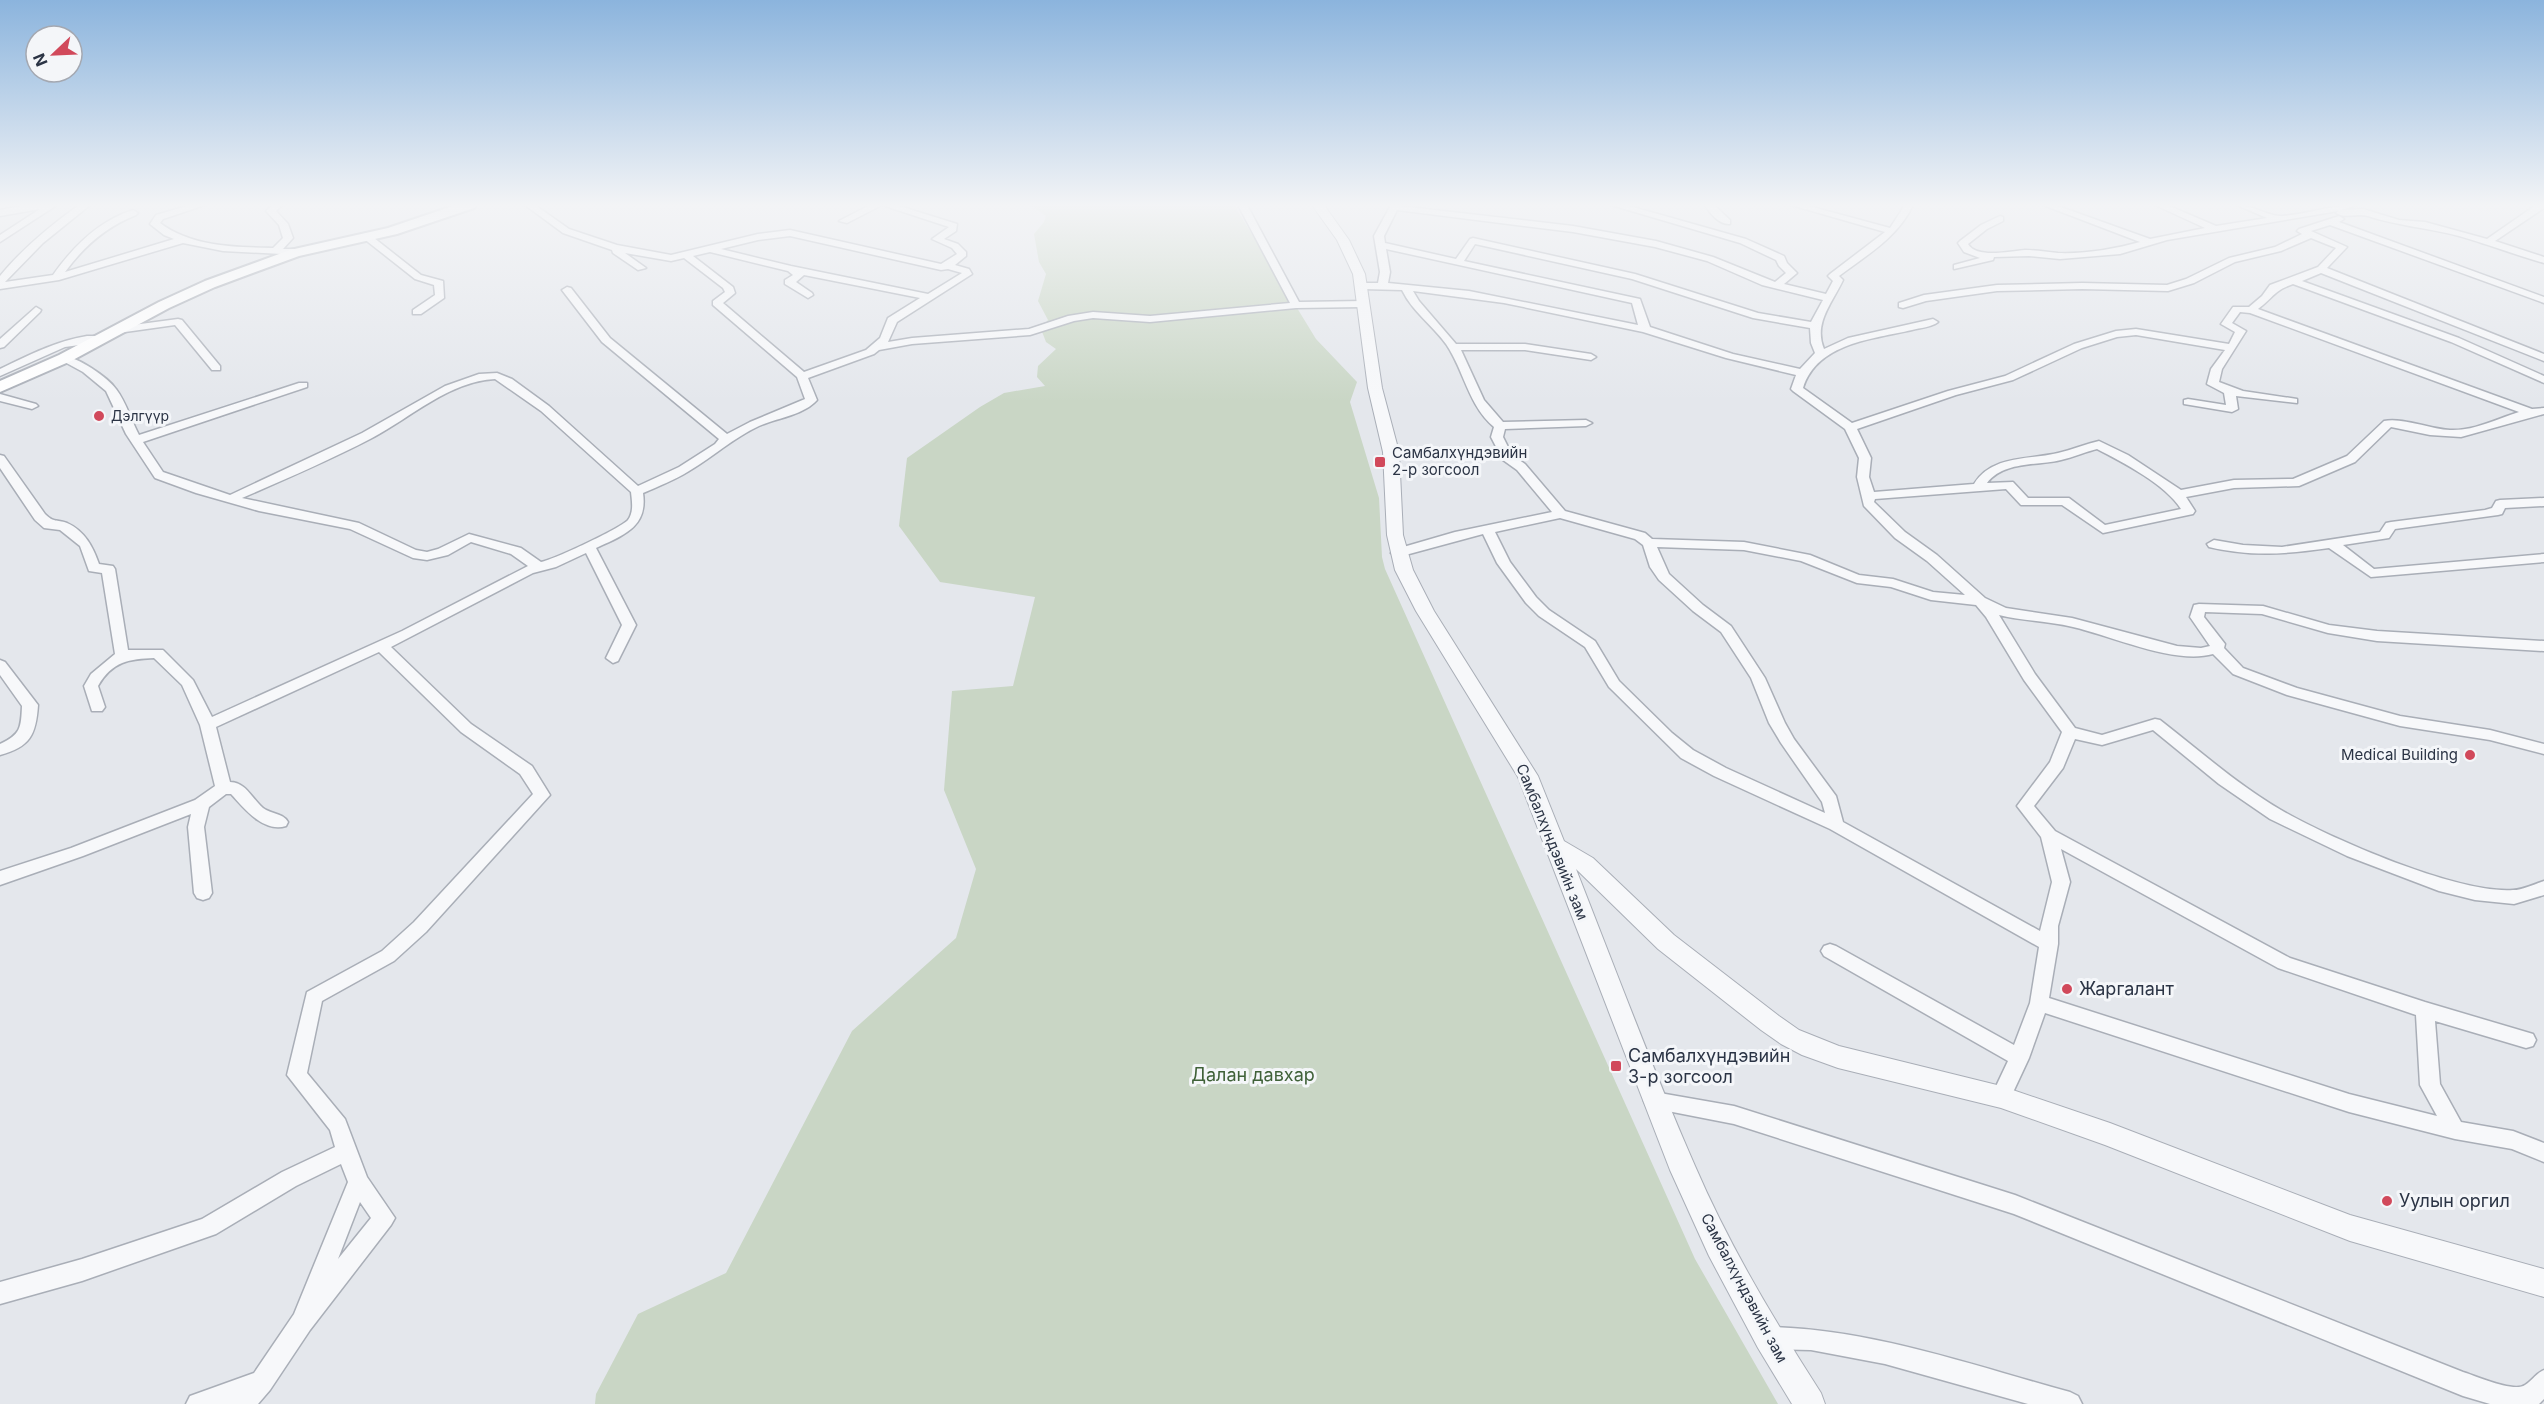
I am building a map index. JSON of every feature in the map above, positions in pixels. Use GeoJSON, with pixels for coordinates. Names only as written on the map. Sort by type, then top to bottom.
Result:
{"type":"FeatureCollection","features":[{"type":"Feature","properties":{"kind":"main road"},"geometry":{"type":"LineString","coordinates":[[0,387],[65,358],[95,338],[118,330],[210,284],[248,271]]}},
{"type":"Feature","properties":{"kind":"street"},"geometry":{"type":"LineString","coordinates":[[0,286],[11,271]]}},
{"type":"Feature","properties":{"kind":"street"},"geometry":{"type":"LineString","coordinates":[[56,278],[61,271]]}},
{"type":"Feature","properties":{"kind":"street"},"geometry":{"type":"LineString","coordinates":[[0,286],[56,278],[81,271]]}},
{"type":"Feature","properties":{"kind":"street"},"geometry":{"type":"LineString","coordinates":[[409,271],[417,277],[439,283],[440,296],[417,312]]}},
{"type":"Feature","properties":{"kind":"street"},"geometry":{"type":"LineString","coordinates":[[637,491],[683,470],[719,447],[726,439],[754,424],[805,405],[811,400],[802,376],[717,303],[730,293],[728,286],[707,271]]}},
{"type":"Feature","properties":{"kind":"street"},"geometry":{"type":"LineString","coordinates":[[792,271],[799,275],[789,282],[808,295]]}},
{"type":"Feature","properties":{"kind":"street"},"geometry":{"type":"LineString","coordinates":[[798,271],[929,297]]}},
{"type":"Feature","properties":{"kind":"street"},"geometry":{"type":"LineString","coordinates":[[802,376],[870,352],[885,339],[892,320],[967,274],[964,271]]}},
{"type":"Feature","properties":{"kind":"street"},"geometry":{"type":"LineString","coordinates":[[1277,271],[1296,305]]}},
{"type":"Feature","properties":{"kind":"street","name":"Самбалхүндэвийн зам"},"geometry":{"type":"LineString","coordinates":[[1355,271],[1362,295],[1373,376],[1390,452],[1398,553],[1404,570],[1425,611],[1518,758],[1536,794],[1654,1101],[1683,1170],[1768,1338],[1810,1404]]}},
{"type":"Feature","properties":{"kind":"street"},"geometry":{"type":"LineString","coordinates":[[1382,286],[1385,271]]}},
{"type":"Feature","properties":{"kind":"street"},"geometry":{"type":"LineString","coordinates":[[1501,271],[1636,301],[1645,329]]}},
{"type":"Feature","properties":{"kind":"street"},"geometry":{"type":"LineString","coordinates":[[1609,271],[1757,316],[1815,326]]}},
{"type":"Feature","properties":{"kind":"street"},"geometry":{"type":"LineString","coordinates":[[1740,271],[1756,279],[1829,298]]}},
{"type":"Feature","properties":{"kind":"street"},"geometry":{"type":"LineString","coordinates":[[1777,285],[1792,273],[1789,271]]}},
{"type":"Feature","properties":{"kind":"street"},"geometry":{"type":"LineString","coordinates":[[1821,354],[1813,339],[1815,326],[1838,280],[1833,276],[1840,271]]}},
{"type":"Feature","properties":{"kind":"street"},"geometry":{"type":"LineString","coordinates":[[1903,305],[1924,298],[1997,288],[2082,286],[2168,288],[2190,281],[2211,271]]}},
{"type":"Feature","properties":{"kind":"street"},"geometry":{"type":"LineString","coordinates":[[2251,310],[2266,298],[2274,286],[2317,271]]}},
{"type":"Feature","properties":{"kind":"street"},"geometry":{"type":"LineString","coordinates":[[2325,271],[2544,358]]}},
{"type":"Feature","properties":{"kind":"street"},"geometry":{"type":"LineString","coordinates":[[2463,271],[2544,300]]}},
{"type":"Feature","properties":{"kind":"street"},"geometry":{"type":"LineString","coordinates":[[2293,281],[2454,340],[2544,380]]}},
{"type":"Feature","properties":{"kind":"street"},"geometry":{"type":"LineString","coordinates":[[877,346],[1030,332],[1072,318],[1093,315],[1150,319],[1296,305],[1362,295],[1382,286],[1406,287],[1522,304],[1645,329],[1730,356],[1802,373]]}},
{"type":"Feature","properties":{"kind":"street"},"geometry":{"type":"LineString","coordinates":[[1406,287],[1410,297],[1454,347],[1486,417],[1500,426],[1586,423]]}},
{"type":"Feature","properties":{"kind":"street"},"geometry":{"type":"LineString","coordinates":[[567,290],[606,340],[726,439]]}},
{"type":"Feature","properties":{"kind":"street"},"geometry":{"type":"LineString","coordinates":[[2286,397],[2264,400],[2230,392],[2213,384],[2212,380],[2217,366],[2232,348],[2241,331],[2226,324],[2237,309],[2251,310],[2529,412]]}},
{"type":"Feature","properties":{"kind":"street"},"geometry":{"type":"LineString","coordinates":[[0,345],[36,310]]}},
{"type":"Feature","properties":{"kind":"street"},"geometry":{"type":"LineString","coordinates":[[118,330],[178,322],[216,368]]}},
{"type":"Feature","properties":{"kind":"street"},"geometry":{"type":"LineString","coordinates":[[1932,322],[1852,340],[1821,354],[1802,373],[1797,389],[1850,427],[1865,458],[1863,477],[1869,496],[1868,503],[1900,535],[1932,558],[1980,601],[1992,615],[2029,677],[2070,732],[2102,740],[2155,724],[2225,780],[2276,815],[2353,852],[2445,886],[2475,893],[2514,897],[2544,888]]}},
{"type":"Feature","properties":{"kind":"street"},"geometry":{"type":"LineString","coordinates":[[1850,427],[1952,393],[2009,378],[2078,346],[2116,334],[2136,332],[2232,348]]}},
{"type":"Feature","properties":{"kind":"street"},"geometry":{"type":"LineString","coordinates":[[61,334],[95,338]]}},
{"type":"Feature","properties":{"kind":"street"},"geometry":{"type":"LineString","coordinates":[[0,373],[65,342],[95,338]]}},
{"type":"Feature","properties":{"kind":"street"},"geometry":{"type":"LineString","coordinates":[[1454,347],[1526,347],[1591,357]]}},
{"type":"Feature","properties":{"kind":"street"},"geometry":{"type":"LineString","coordinates":[[65,358],[87,370],[111,389],[136,440],[159,475],[263,508],[354,526],[414,554],[427,556],[443,552],[469,538],[479,539],[516,551],[539,567]]}},
{"type":"Feature","properties":{"kind":"street"},"geometry":{"type":"LineString","coordinates":[[208,725],[407,634],[528,570],[589,547],[633,522],[639,508],[637,491],[538,403],[499,376],[485,376],[453,387],[367,436],[230,499]]}},
{"type":"Feature","properties":{"kind":"street"},"geometry":{"type":"LineString","coordinates":[[136,440],[303,385]]}},
{"type":"Feature","properties":{"kind":"street"},"geometry":{"type":"LineString","coordinates":[[2188,402],[2232,409],[2230,392]]}},
{"type":"Feature","properties":{"kind":"street"},"geometry":{"type":"LineString","coordinates":[[0,398],[32,406]]}},
{"type":"Feature","properties":{"kind":"street"},"geometry":{"type":"LineString","coordinates":[[2178,494],[2195,493],[2234,484],[2295,483],[2351,459],[2388,423],[2442,434],[2472,432],[2529,412],[2544,411]]}},
{"type":"Feature","properties":{"kind":"street"},"geometry":{"type":"LineString","coordinates":[[1500,426],[1497,437],[1507,457],[1521,466],[1560,514]]}},
{"type":"Feature","properties":{"kind":"street"},"geometry":{"type":"LineString","coordinates":[[1869,496],[1978,488],[2009,485],[2025,502],[2066,501],[2103,529],[2189,511],[2178,494],[2124,458],[2099,445],[2059,457],[2012,464],[1982,479],[1978,488]]}},
{"type":"Feature","properties":{"kind":"street"},"geometry":{"type":"LineString","coordinates":[[0,459],[40,517],[49,525],[63,526],[86,544],[94,568],[108,569],[122,655]]}},
{"type":"Feature","properties":{"kind":"street"},"geometry":{"type":"LineString","coordinates":[[2214,544],[2243,549],[2282,551],[2384,535],[2391,526],[2426,521],[2468,519],[2498,511],[2500,504],[2544,502]]}},
{"type":"Feature","properties":{"kind":"street"},"geometry":{"type":"LineString","coordinates":[[1398,553],[1455,536],[1560,514],[1640,536],[1649,543],[1657,567],[1664,577],[1698,608],[1726,629],[1758,678],[1777,723],[1789,743],[1830,800],[1836,825]]}},
{"type":"Feature","properties":{"kind":"street"},"geometry":{"type":"LineString","coordinates":[[1487,529],[1504,563],[1531,600],[1544,613],[1590,644],[1614,684],[1666,737],[1687,754],[1720,772],[1836,825],[2049,944]]}},
{"type":"Feature","properties":{"kind":"street"},"geometry":{"type":"LineString","coordinates":[[1649,543],[1744,546],[1805,558],[1857,579],[1893,583],[1931,596],[1980,601],[2003,612],[2072,622],[2169,650],[2201,653],[2216,649]]}},
{"type":"Feature","properties":{"kind":"street"},"geometry":{"type":"LineString","coordinates":[[2331,543],[2371,573],[2544,558]]}},
{"type":"Feature","properties":{"kind":"street"},"geometry":{"type":"LineString","coordinates":[[589,547],[629,625],[613,658]]}},
{"type":"Feature","properties":{"kind":"street"},"geometry":{"type":"LineString","coordinates":[[2216,649],[2218,644],[2197,617],[2199,608],[2263,610],[2328,629],[2377,636],[2544,646]]}},
{"type":"Feature","properties":{"kind":"street"},"geometry":{"type":"LineString","coordinates":[[242,1404],[262,1382],[302,1322],[384,1218],[358,1182],[338,1125],[297,1075],[314,997],[388,956],[420,927],[542,795],[526,770],[466,728],[380,645]]}},
{"type":"Feature","properties":{"kind":"street"},"geometry":{"type":"LineString","coordinates":[[2216,649],[2238,671],[2292,692],[2400,721],[2490,735],[2544,749]]}},
{"type":"Feature","properties":{"kind":"street"},"geometry":{"type":"LineString","coordinates":[[97,707],[91,686],[96,677],[122,655],[158,653],[188,683],[208,725],[223,788]]}},
{"type":"Feature","properties":{"kind":"street"},"geometry":{"type":"LineString","coordinates":[[0,665],[30,705],[28,729],[22,740],[0,750]]}},
{"type":"Feature","properties":{"kind":"street"},"geometry":{"type":"LineString","coordinates":[[2070,732],[2057,764],[2025,806],[2049,835],[2284,963],[2425,1011],[2526,1040]]}},
{"type":"Feature","properties":{"kind":"street"},"geometry":{"type":"LineString","coordinates":[[0,878],[77,852],[201,804],[223,788],[235,788],[259,814],[280,822]]}},
{"type":"Feature","properties":{"kind":"street"},"geometry":{"type":"LineString","coordinates":[[201,804],[196,827],[203,893]]}},
{"type":"Feature","properties":{"kind":"street"},"geometry":{"type":"LineString","coordinates":[[2001,1097],[2019,1058],[2039,1003],[2049,944],[2049,926],[2061,882],[2049,835]]}},
{"type":"Feature","properties":{"kind":"street"},"geometry":{"type":"LineString","coordinates":[[1556,846],[1585,864],[1666,942],[1790,1037],[1838,1057],[2001,1097],[2110,1135],[2350,1228],[2544,1283]]}},
{"type":"Feature","properties":{"kind":"street"},"geometry":{"type":"LineString","coordinates":[[1830,951],[2019,1058]]}},
{"type":"Feature","properties":{"kind":"street"},"geometry":{"type":"LineString","coordinates":[[2039,1003],[2338,1099],[2455,1130],[2513,1140],[2544,1153]]}},
{"type":"Feature","properties":{"kind":"street"},"geometry":{"type":"LineString","coordinates":[[2425,1011],[2430,1085],[2455,1130]]}},
{"type":"Feature","properties":{"kind":"street"},"geometry":{"type":"LineString","coordinates":[[1654,1101],[1734,1115],[2015,1205],[2474,1388],[2514,1400],[2530,1397],[2544,1382]]}},
{"type":"Feature","properties":{"kind":"street"},"geometry":{"type":"LineString","coordinates":[[0,1293],[82,1270],[208,1227],[289,1179],[347,1151]]}},
{"type":"Feature","properties":{"kind":"street"},"geometry":{"type":"LineString","coordinates":[[302,1322],[358,1182]]}},
{"type":"Feature","properties":{"kind":"street"},"geometry":{"type":"LineString","coordinates":[[1768,1338],[1811,1339],[1885,1353],[2070,1404]]}},
{"type":"Feature","properties":{"kind":"street"},"geometry":{"type":"LineString","coordinates":[[198,1404],[262,1382]]}},
{"type":"Feature","properties":{"kind":"green space","name":"Далан давхар"},"geometry":{"type":"Polygon","coordinates":[[[1044,271],[1274,271],[1316,339],[1357,382],[1350,402],[1379,498],[1382,557],[1385,569],[1695,1259],[1778,1404],[595,1404],[596,1394],[638,1314],[726,1273],[852,1031],[956,938],[976,869],[944,790],[952,691],[1013,686],[1035,597],[940,582],[899,526],[907,458],[1004,393],[1045,386],[1037,377],[1038,366],[1056,349],[1046,342],[1041,329],[1048,320],[1038,301],[1046,274],[1044,271]]]}},
{"type":"Feature","properties":{"kind":"place","name":"Дэлгүүр"},"geometry":{"type":"Point","coordinates":[99,416]}},
{"type":"Feature","properties":{"kind":"place","name":"Самбалхүндэвийн 2-р зогсоол"},"geometry":{"type":"Point","coordinates":[1380,462]}},
{"type":"Feature","properties":{"kind":"place","name":"Medical Building"},"geometry":{"type":"Point","coordinates":[2470,755]}},
{"type":"Feature","properties":{"kind":"place","name":"Жаргалант"},"geometry":{"type":"Point","coordinates":[2067,989]}},
{"type":"Feature","properties":{"kind":"place","name":"Самбалхүндэвийн 3-р зогсоол"},"geometry":{"type":"Point","coordinates":[1616,1066]}},
{"type":"Feature","properties":{"kind":"place","name":"Уулын оргил"},"geometry":{"type":"Point","coordinates":[2387,1201]}}]}
